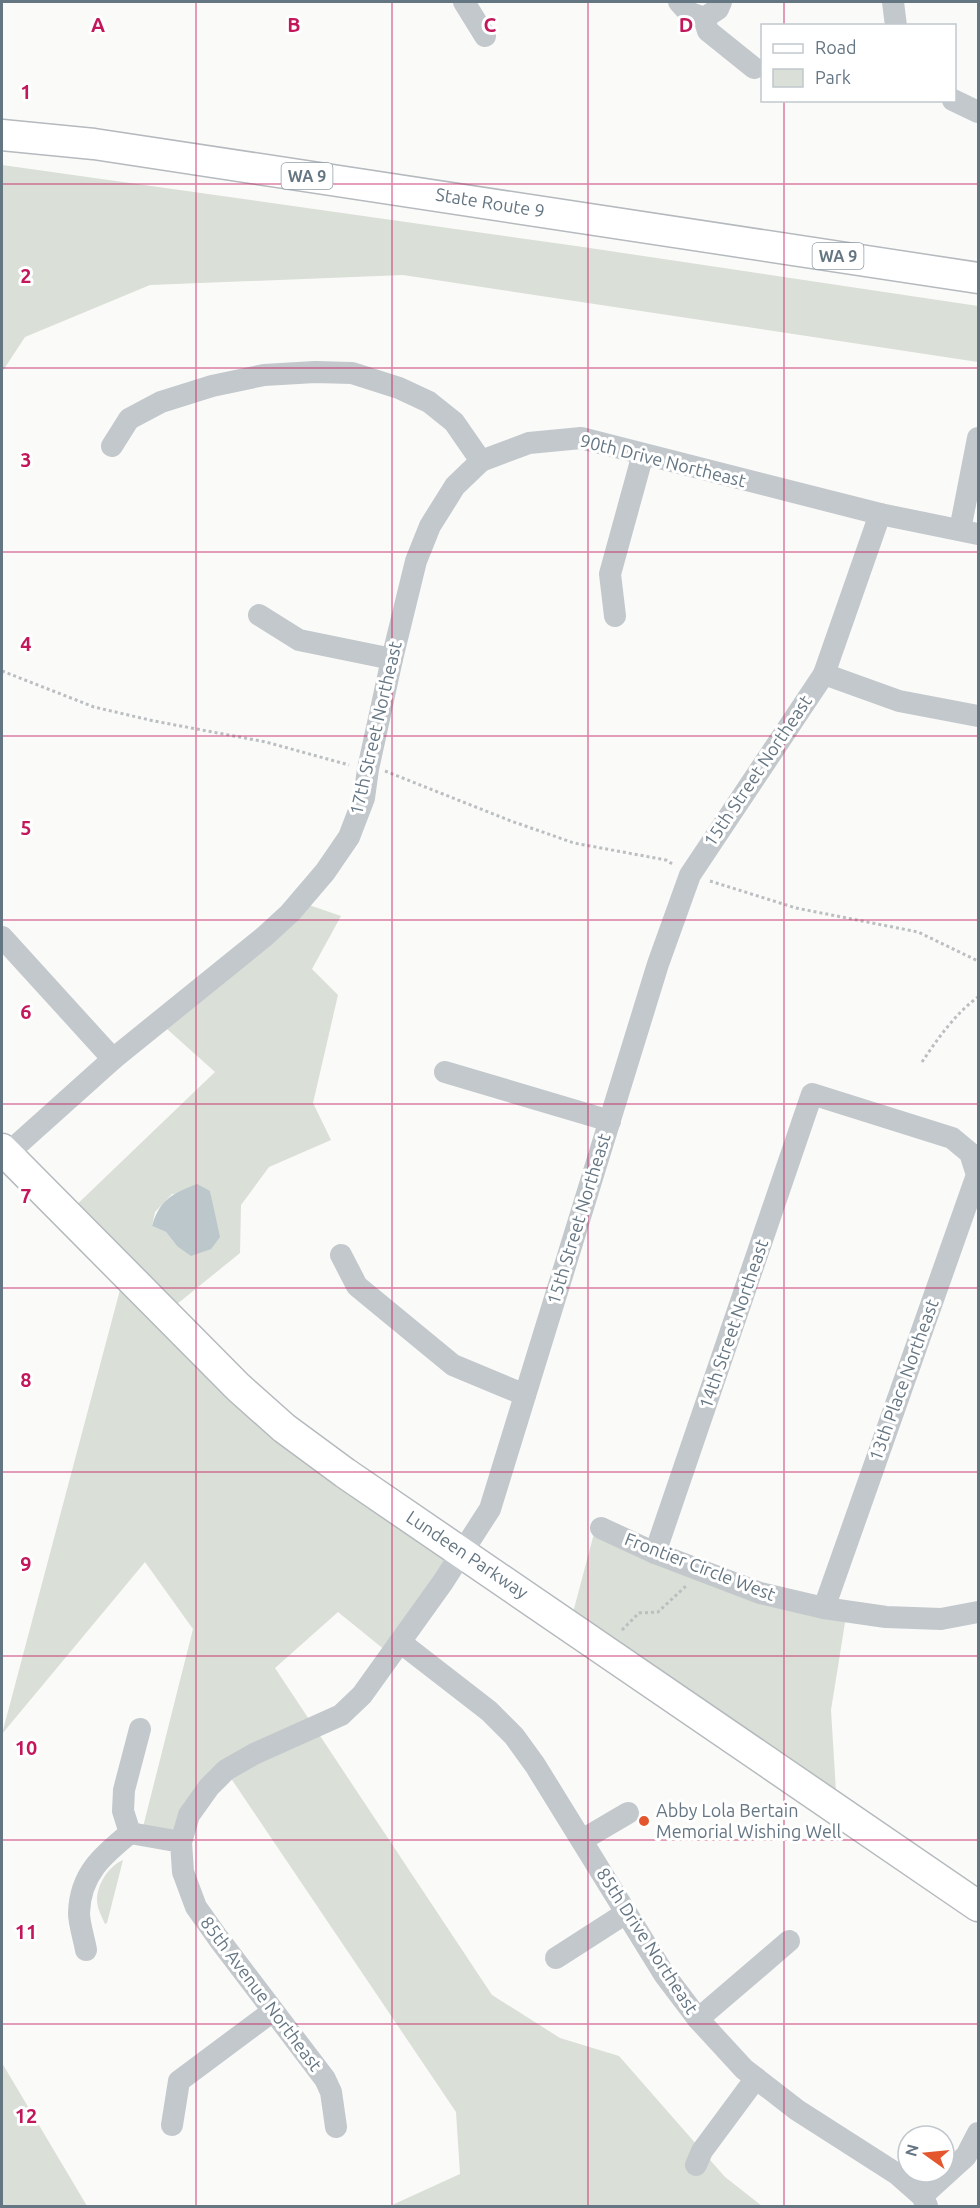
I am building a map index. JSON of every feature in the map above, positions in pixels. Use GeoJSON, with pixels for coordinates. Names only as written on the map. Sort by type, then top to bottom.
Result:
{"type":"FeatureCollection","features":[{"type":"Feature","properties":{"kind":"main road","name":"State Route 9"},"geometry":{"type":"LineString","coordinates":[[2,135],[150,152],[978,278]]}},
{"type":"Feature","properties":{"kind":"main road","name":"Lundeen Parkway"},"geometry":{"type":"LineString","coordinates":[[4,1151],[238,1387],[284,1428],[345,1473],[978,1906]]}},
{"type":"Feature","properties":{"kind":"street"},"geometry":{"type":"LineString","coordinates":[[464,2],[485,36]]}},
{"type":"Feature","properties":{"kind":"street"},"geometry":{"type":"LineString","coordinates":[[679,2],[688,12],[704,18]]}},
{"type":"Feature","properties":{"kind":"street"},"geometry":{"type":"LineString","coordinates":[[704,18],[718,9],[721,2]]}},
{"type":"Feature","properties":{"kind":"street"},"geometry":{"type":"LineString","coordinates":[[892,2],[896,24]]}},
{"type":"Feature","properties":{"kind":"street"},"geometry":{"type":"LineString","coordinates":[[704,18],[708,31],[754,68]]}},
{"type":"Feature","properties":{"kind":"street"},"geometry":{"type":"LineString","coordinates":[[956,101],[978,112]]}},
{"type":"Feature","properties":{"kind":"street"},"geometry":{"type":"LineString","coordinates":[[112,446],[129,418],[160,402],[202,389],[264,375],[315,372],[352,374],[399,388],[429,402],[454,422],[481,461]]}},
{"type":"Feature","properties":{"kind":"street","name":"90th Drive Northeast"},"geometry":{"type":"LineString","coordinates":[[481,461],[529,443],[580,438],[880,514],[969,532]]}},
{"type":"Feature","properties":{"kind":"street"},"geometry":{"type":"LineString","coordinates":[[969,532],[978,438]]}},
{"type":"Feature","properties":{"kind":"street"},"geometry":{"type":"LineString","coordinates":[[615,616],[610,574],[643,454]]}},
{"type":"Feature","properties":{"kind":"street","name":"17th Street Northeast"},"geometry":{"type":"LineString","coordinates":[[4,1151],[265,936],[290,913],[325,872],[349,837],[364,798],[392,658],[416,561],[430,526],[455,486],[481,461]]}},
{"type":"Feature","properties":{"kind":"street","name":"15th Street Northeast"},"geometry":{"type":"LineString","coordinates":[[181,1842],[189,1815],[209,1787],[226,1770],[254,1754],[340,1715],[362,1695],[463,1552],[490,1509],[658,964],[690,875],[824,674],[880,514]]}},
{"type":"Feature","properties":{"kind":"street"},"geometry":{"type":"LineString","coordinates":[[259,615],[298,640],[392,658]]}},
{"type":"Feature","properties":{"kind":"street"},"geometry":{"type":"LineString","coordinates":[[824,674],[899,701],[978,716]]}},
{"type":"Feature","properties":{"kind":"street"},"geometry":{"type":"LineString","coordinates":[[2,937],[113,1059]]}},
{"type":"Feature","properties":{"kind":"street"},"geometry":{"type":"LineString","coordinates":[[445,1072],[610,1121]]}},
{"type":"Feature","properties":{"kind":"street","name":"13th Place Northeast"},"geometry":{"type":"LineString","coordinates":[[812,1094],[952,1138],[970,1153],[977,1175],[824,1608]]}},
{"type":"Feature","properties":{"kind":"street","name":"14th Street Northeast"},"geometry":{"type":"LineString","coordinates":[[655,1553],[812,1094]]}},
{"type":"Feature","properties":{"kind":"street"},"geometry":{"type":"LineString","coordinates":[[341,1255],[357,1286],[453,1365],[525,1395]]}},
{"type":"Feature","properties":{"kind":"street","name":"Frontier Circle West"},"geometry":{"type":"LineString","coordinates":[[601,1528],[655,1553],[760,1593],[824,1608],[886,1617],[941,1619],[978,1612]]}},
{"type":"Feature","properties":{"kind":"street","name":"85th Drive Northeast"},"geometry":{"type":"LineString","coordinates":[[400,1642],[489,1711],[514,1736],[535,1764],[664,1974],[698,2019],[744,2069],[797,2110],[897,2174],[925,2201]]}},
{"type":"Feature","properties":{"kind":"street"},"geometry":{"type":"LineString","coordinates":[[130,1833],[123,1811],[124,1790],[140,1729]]}},
{"type":"Feature","properties":{"kind":"street"},"geometry":{"type":"LineString","coordinates":[[582,1840],[628,1813]]}},
{"type":"Feature","properties":{"kind":"street"},"geometry":{"type":"LineString","coordinates":[[86,1950],[79,1913],[85,1882],[101,1857],[130,1833],[181,1842]]}},
{"type":"Feature","properties":{"kind":"street","name":"85th Avenue Northeast"},"geometry":{"type":"LineString","coordinates":[[181,1842],[183,1872],[196,1907],[325,2079],[331,2092],[336,2127]]}},
{"type":"Feature","properties":{"kind":"street"},"geometry":{"type":"LineString","coordinates":[[556,1958],[626,1913]]}},
{"type":"Feature","properties":{"kind":"street"},"geometry":{"type":"LineString","coordinates":[[698,2019],[789,1941]]}},
{"type":"Feature","properties":{"kind":"street"},"geometry":{"type":"LineString","coordinates":[[172,2125],[179,2081],[273,2011]]}},
{"type":"Feature","properties":{"kind":"street"},"geometry":{"type":"LineString","coordinates":[[696,2164],[702,2151],[756,2078]]}},
{"type":"Feature","properties":{"kind":"street"},"geometry":{"type":"LineString","coordinates":[[925,2201],[966,2156],[978,2133]]}},
{"type":"Feature","properties":{"kind":"path"},"geometry":{"type":"LineString","coordinates":[[2,671],[94,707],[266,742],[340,764],[390,772],[511,821],[574,843],[666,860],[690,875],[796,908],[918,932],[978,962]]}},
{"type":"Feature","properties":{"kind":"path"},"geometry":{"type":"LineString","coordinates":[[922,1062],[938,1039],[969,1003],[978,996]]}},
{"type":"Feature","properties":{"kind":"path"},"geometry":{"type":"LineString","coordinates":[[622,1630],[639,1613],[658,1612],[680,1593],[699,1570]]}},
{"type":"Feature","properties":{"kind":"green space"},"geometry":{"type":"Polygon","coordinates":[[[2,165],[583,247],[978,306],[978,362],[403,275],[150,285],[25,337],[2,372],[2,165]]]}},
{"type":"Feature","properties":{"kind":"green space"},"geometry":{"type":"Polygon","coordinates":[[[303,903],[341,916],[312,969],[338,995],[313,1103],[331,1140],[269,1167],[241,1205],[240,1253],[166,1313],[238,1387],[463,1552],[391,1655],[338,1612],[275,1668],[492,1995],[560,2038],[619,2056],[725,2177],[762,2206],[390,2206],[460,2174],[456,2112],[226,1771],[181,1842],[141,1835],[193,1629],[145,1562],[2,1734],[125,1271],[67,1214],[215,1072],[157,1020],[303,903]],[[210,1191],[172,1194],[155,1212],[152,1226],[166,1232],[177,1246],[214,1215],[210,1191]]]}},
{"type":"Feature","properties":{"kind":"green space"},"geometry":{"type":"Polygon","coordinates":[[[597,1522],[655,1553],[847,1610],[831,1710],[837,1808],[570,1624],[597,1522]]]}},
{"type":"Feature","properties":{"kind":"green space"},"geometry":{"type":"Polygon","coordinates":[[[123,1860],[105,1924],[97,1903],[99,1888],[109,1871],[123,1860]]]}},
{"type":"Feature","properties":{"kind":"green space"},"geometry":{"type":"Polygon","coordinates":[[[2,2063],[87,2206],[2,2206],[2,2063]]]}},
{"type":"Feature","properties":{"kind":"shaded area"},"geometry":{"type":"Polygon","coordinates":[[[197,1184],[210,1191],[220,1237],[211,1249],[191,1256],[177,1246],[166,1232],[152,1226],[163,1203],[197,1184]]]}},
{"type":"Feature","properties":{"kind":"place","name":"Abby Lola Bertain Memorial Wishing Well"},"geometry":{"type":"Point","coordinates":[644,1821]}}]}
